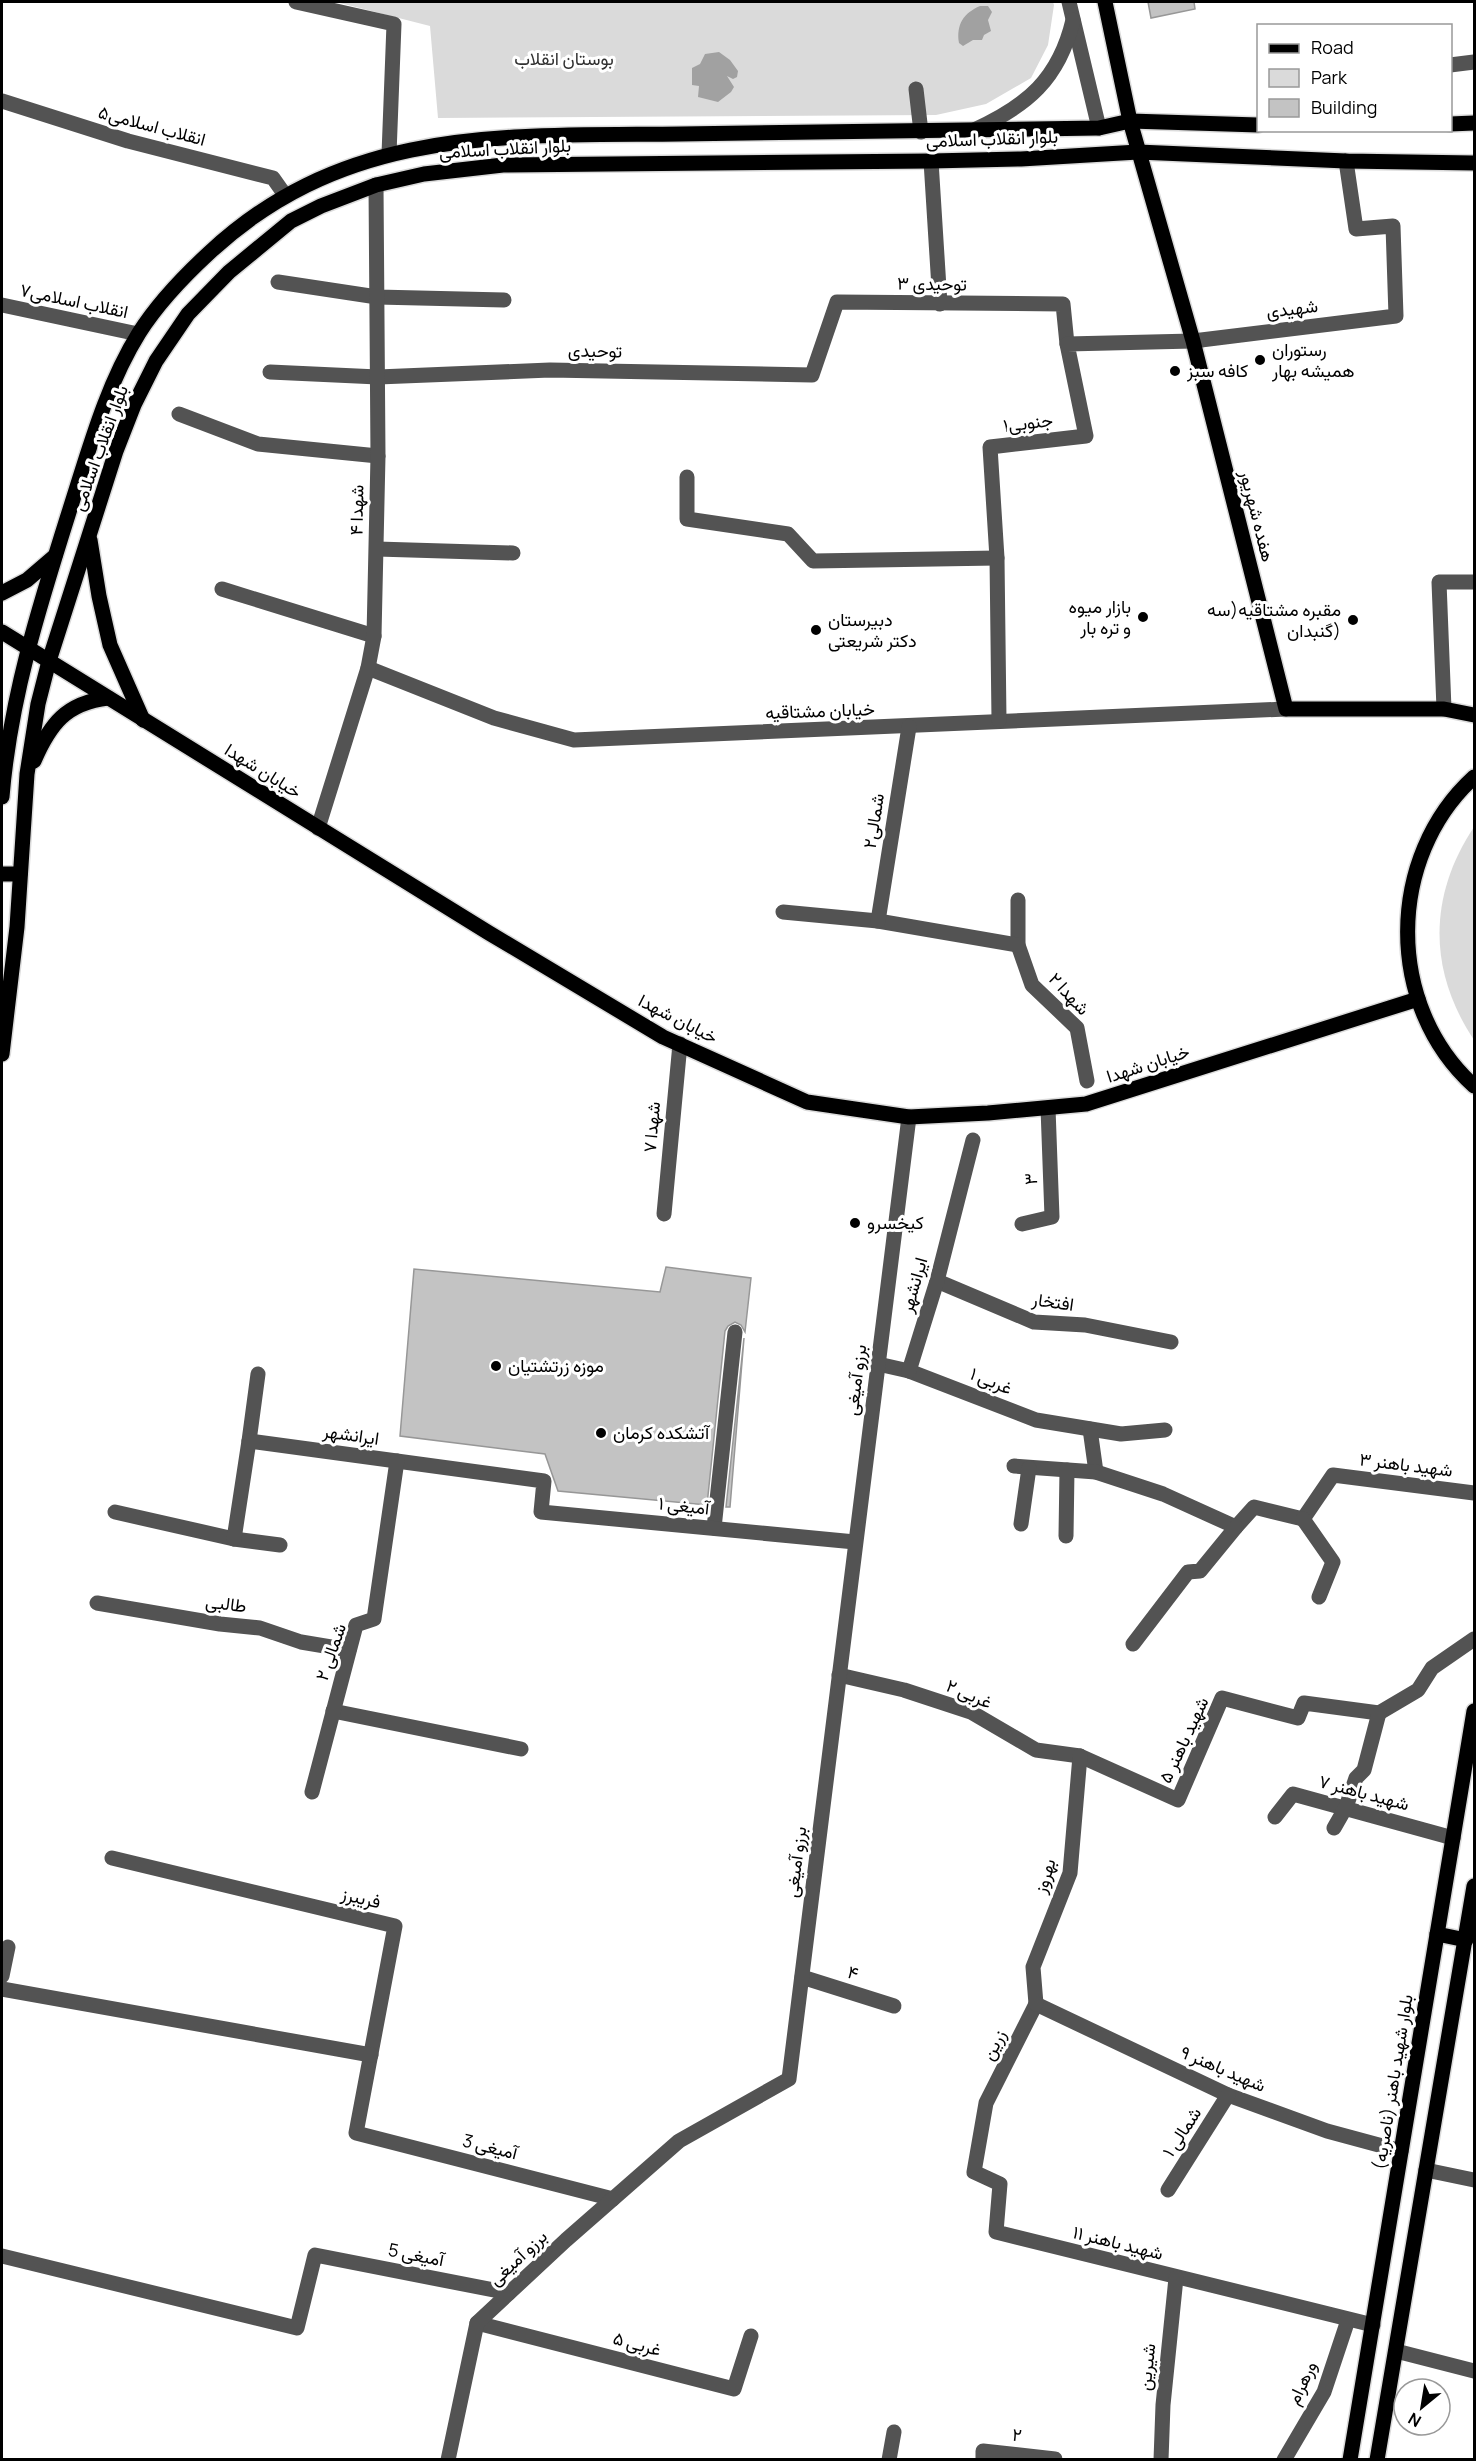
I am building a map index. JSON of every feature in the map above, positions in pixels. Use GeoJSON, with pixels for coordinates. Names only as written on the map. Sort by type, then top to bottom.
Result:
{"type":"FeatureCollection","features":[{"type":"Feature","properties":{"kind":"main road","name":"هفده شهریور"},"geometry":{"type":"LineString","coordinates":[[1105,2],[1130,121],[1193,341],[1286,709]]}},
{"type":"Feature","properties":{"kind":"main road","name":"بلوار انقلاب اسلامی"},"geometry":{"type":"LineString","coordinates":[[2,797],[12,718],[28,648],[95,433],[117,377],[138,334],[162,302],[190,271],[236,228],[285,195],[318,177],[388,154],[506,137],[1099,128],[1130,121],[1257,125]]}},
{"type":"Feature","properties":{"kind":"main road"},"geometry":{"type":"LineString","coordinates":[[1452,124],[1474,123]]}},
{"type":"Feature","properties":{"kind":"main road","name":"بلوار انقلاب اسلامی"},"geometry":{"type":"LineString","coordinates":[[2,1054],[17,927],[27,774],[38,704],[49,661],[116,451],[134,405],[156,361],[188,314],[229,272],[291,221],[339,198],[376,185],[424,174],[503,165],[931,161],[1021,159],[1138,152],[1346,161],[1474,163]]}},
{"type":"Feature","properties":{"kind":"main road"},"geometry":{"type":"LineString","coordinates":[[89,535],[110,645],[143,720]]}},
{"type":"Feature","properties":{"kind":"main road"},"geometry":{"type":"LineString","coordinates":[[2,593],[27,580],[56,556]]}},
{"type":"Feature","properties":{"kind":"main road","name":"خیابان شهدا"},"geometry":{"type":"LineString","coordinates":[[2,632],[318,828],[663,1037],[807,1102],[909,1117],[1086,1104],[1418,999]]}},
{"type":"Feature","properties":{"kind":"main road"},"geometry":{"type":"LineString","coordinates":[[27,774],[40,746],[59,719],[90,700],[108,698]]}},
{"type":"Feature","properties":{"kind":"main road"},"geometry":{"type":"LineString","coordinates":[[1286,709],[1444,709],[1474,716]]}},
{"type":"Feature","properties":{"kind":"main road"},"geometry":{"type":"LineString","coordinates":[[1474,777],[1454,799],[1426,842],[1410,891],[1407,943],[1410,972],[1418,999],[1436,1039],[1474,1086]]}},
{"type":"Feature","properties":{"kind":"main road"},"geometry":{"type":"LineString","coordinates":[[2,784],[2,790]]}},
{"type":"Feature","properties":{"kind":"main road"},"geometry":{"type":"LineString","coordinates":[[2,874],[20,874]]}},
{"type":"Feature","properties":{"kind":"main road","name":"بلوار شهید باهنر (ناصریه)"},"geometry":{"type":"LineString","coordinates":[[1350,2460],[1474,1711]]}},
{"type":"Feature","properties":{"kind":"main road"},"geometry":{"type":"LineString","coordinates":[[1377,2460],[1474,1887]]}},
{"type":"Feature","properties":{"kind":"main road"},"geometry":{"type":"LineString","coordinates":[[1437,1935],[1466,1940]]}},
{"type":"Feature","properties":{"kind":"street"},"geometry":{"type":"LineString","coordinates":[[296,2],[316,4],[394,24],[388,154]]}},
{"type":"Feature","properties":{"kind":"street"},"geometry":{"type":"LineString","coordinates":[[1069,2],[1099,128]]}},
{"type":"Feature","properties":{"kind":"street"},"geometry":{"type":"LineString","coordinates":[[974,130],[1004,117],[1045,82],[1067,44],[1073,20]]}},
{"type":"Feature","properties":{"kind":"street"},"geometry":{"type":"LineString","coordinates":[[1452,65],[1474,62]]}},
{"type":"Feature","properties":{"kind":"street"},"geometry":{"type":"LineString","coordinates":[[916,89],[921,132]]}},
{"type":"Feature","properties":{"kind":"street","name":"انقلاب اسلامی۵"},"geometry":{"type":"LineString","coordinates":[[2,101],[128,141],[273,178],[285,195]]}},
{"type":"Feature","properties":{"kind":"street"},"geometry":{"type":"LineString","coordinates":[[931,161],[940,304]]}},
{"type":"Feature","properties":{"kind":"street","name":"شهیدی"},"geometry":{"type":"LineString","coordinates":[[1193,341],[1396,316],[1393,226],[1356,229],[1346,161]]}},
{"type":"Feature","properties":{"kind":"street","name":"شهدا ۴"},"geometry":{"type":"LineString","coordinates":[[318,828],[368,668],[374,636],[378,456],[376,185]]}},
{"type":"Feature","properties":{"kind":"street"},"geometry":{"type":"LineString","coordinates":[[278,282],[377,297],[504,300]]}},
{"type":"Feature","properties":{"kind":"street","name":"توحیدی ۳"},"geometry":{"type":"LineString","coordinates":[[812,375],[837,302],[1063,304],[1067,344]]}},
{"type":"Feature","properties":{"kind":"street","name":"انقلاب اسلامی۷"},"geometry":{"type":"LineString","coordinates":[[2,305],[138,334]]}},
{"type":"Feature","properties":{"kind":"street"},"geometry":{"type":"LineString","coordinates":[[1067,344],[1193,341]]}},
{"type":"Feature","properties":{"kind":"street","name":"جنوبی۱"},"geometry":{"type":"LineString","coordinates":[[999,720],[997,558],[990,447],[1086,436],[1067,344]]}},
{"type":"Feature","properties":{"kind":"street","name":"توحیدی"},"geometry":{"type":"LineString","coordinates":[[270,372],[378,377],[550,370],[812,375]]}},
{"type":"Feature","properties":{"kind":"street"},"geometry":{"type":"LineString","coordinates":[[179,414],[258,444],[378,456]]}},
{"type":"Feature","properties":{"kind":"street"},"geometry":{"type":"LineString","coordinates":[[687,477],[687,519],[788,534],[813,561],[997,558]]}},
{"type":"Feature","properties":{"kind":"street"},"geometry":{"type":"LineString","coordinates":[[376,549],[513,554]]}},
{"type":"Feature","properties":{"kind":"street"},"geometry":{"type":"LineString","coordinates":[[1444,709],[1438,582],[1474,582]]}},
{"type":"Feature","properties":{"kind":"street"},"geometry":{"type":"LineString","coordinates":[[222,589],[374,636]]}},
{"type":"Feature","properties":{"kind":"street","name":"خیابان مشتاقیه"},"geometry":{"type":"LineString","coordinates":[[368,668],[494,718],[574,740],[1286,709]]}},
{"type":"Feature","properties":{"kind":"street","name":"شمالی۲"},"geometry":{"type":"LineString","coordinates":[[878,921],[909,727]]}},
{"type":"Feature","properties":{"kind":"street","name":"شهدا ۲"},"geometry":{"type":"LineString","coordinates":[[1018,900],[1018,945],[1032,985],[1077,1028],[1087,1081]]}},
{"type":"Feature","properties":{"kind":"street"},"geometry":{"type":"LineString","coordinates":[[783,912],[878,921],[1018,945]]}},
{"type":"Feature","properties":{"kind":"street","name":"شهدا ۷"},"geometry":{"type":"LineString","coordinates":[[664,1214],[680,1044]]}},
{"type":"Feature","properties":{"kind":"street","name":"۳"},"geometry":{"type":"LineString","coordinates":[[1022,1224],[1052,1217],[1048,1108]]}},
{"type":"Feature","properties":{"kind":"street","name":"برزو آمیغی"},"geometry":{"type":"LineString","coordinates":[[477,2323],[679,2141],[789,2079],[909,1117]]}},
{"type":"Feature","properties":{"kind":"street","name":"ایرانشهر"},"geometry":{"type":"LineString","coordinates":[[909,1371],[937,1281],[973,1140]]}},
{"type":"Feature","properties":{"kind":"street","name":"افتخار"},"geometry":{"type":"LineString","coordinates":[[937,1281],[1034,1322],[1085,1325],[1170,1342]]}},
{"type":"Feature","properties":{"kind":"street"},"geometry":{"type":"LineString","coordinates":[[714,1528],[735,1332]]}},
{"type":"Feature","properties":{"kind":"street","name":"۱ غربی"},"geometry":{"type":"LineString","coordinates":[[878,1364],[909,1371],[1036,1420],[1121,1434],[1165,1430]]}},
{"type":"Feature","properties":{"kind":"street"},"geometry":{"type":"LineString","coordinates":[[234,1539],[258,1374]]}},
{"type":"Feature","properties":{"kind":"street"},"geometry":{"type":"LineString","coordinates":[[1090,1429],[1096,1472]]}},
{"type":"Feature","properties":{"kind":"street","name":"ایرانشهر"},"geometry":{"type":"LineString","coordinates":[[249,1441],[544,1481]]}},
{"type":"Feature","properties":{"kind":"street","name":"۲ شمالی"},"geometry":{"type":"LineString","coordinates":[[312,1792],[357,1624],[374,1619],[397,1461]]}},
{"type":"Feature","properties":{"kind":"street"},"geometry":{"type":"LineString","coordinates":[[1022,1524],[1021,1467],[1096,1472],[1163,1494],[1236,1527]]}},
{"type":"Feature","properties":{"kind":"street"},"geometry":{"type":"LineString","coordinates":[[1066,1536],[1067,1470]]}},
{"type":"Feature","properties":{"kind":"street","name":"شهید باهنر ۳"},"geometry":{"type":"LineString","coordinates":[[1303,1519],[1333,1475],[1474,1493]]}},
{"type":"Feature","properties":{"kind":"street","name":"آمیغی ۱"},"geometry":{"type":"LineString","coordinates":[[544,1481],[541,1512],[855,1542]]}},
{"type":"Feature","properties":{"kind":"street"},"geometry":{"type":"LineString","coordinates":[[1133,1644],[1188,1572],[1200,1571],[1254,1507],[1303,1519],[1333,1562],[1319,1597]]}},
{"type":"Feature","properties":{"kind":"street"},"geometry":{"type":"LineString","coordinates":[[115,1512],[234,1539],[280,1545]]}},
{"type":"Feature","properties":{"kind":"street","name":"طالبی"},"geometry":{"type":"LineString","coordinates":[[98,1604],[220,1624],[260,1628],[301,1642],[349,1650]]}},
{"type":"Feature","properties":{"kind":"street"},"geometry":{"type":"LineString","coordinates":[[1334,1828],[1346,1807],[1356,1778],[1364,1770],[1379,1713],[1418,1690],[1432,1668],[1474,1639]]}},
{"type":"Feature","properties":{"kind":"street","name":"۲ غربی"},"geometry":{"type":"LineString","coordinates":[[839,1675],[904,1690],[971,1712],[1036,1750],[1080,1755]]}},
{"type":"Feature","properties":{"kind":"street","name":"شهید باهنر ۵"},"geometry":{"type":"LineString","coordinates":[[1080,1755],[1178,1800],[1222,1698],[1298,1718],[1304,1703],[1379,1713]]}},
{"type":"Feature","properties":{"kind":"street"},"geometry":{"type":"LineString","coordinates":[[333,1711],[521,1749]]}},
{"type":"Feature","properties":{"kind":"street","name":"بهروز"},"geometry":{"type":"LineString","coordinates":[[1036,2004],[1033,1967],[1070,1873],[1080,1755]]}},
{"type":"Feature","properties":{"kind":"street","name":"شهید باهنر ۷"},"geometry":{"type":"LineString","coordinates":[[1275,1817],[1293,1794],[1453,1838]]}},
{"type":"Feature","properties":{"kind":"street","name":"فریبرز"},"geometry":{"type":"LineString","coordinates":[[112,1858],[395,1926],[356,2133]]}},
{"type":"Feature","properties":{"kind":"street"},"geometry":{"type":"LineString","coordinates":[[2,1976],[8,1947]]}},
{"type":"Feature","properties":{"kind":"street","name":"۴"},"geometry":{"type":"LineString","coordinates":[[802,1977],[894,2006]]}},
{"type":"Feature","properties":{"kind":"street"},"geometry":{"type":"LineString","coordinates":[[2,1989],[371,2055]]}},
{"type":"Feature","properties":{"kind":"street","name":"شهید باهنر ۹"},"geometry":{"type":"LineString","coordinates":[[1036,2004],[1228,2095],[1327,2131],[1401,2151]]}},
{"type":"Feature","properties":{"kind":"street","name":"زرین"},"geometry":{"type":"LineString","coordinates":[[986,2103],[1036,2004]]}},
{"type":"Feature","properties":{"kind":"street","name":"۱ شمالی"},"geometry":{"type":"LineString","coordinates":[[1168,2190],[1228,2095]]}},
{"type":"Feature","properties":{"kind":"street","name":"شهید باهنر ۱۱"},"geometry":{"type":"LineString","coordinates":[[986,2103],[974,2172],[1000,2184],[996,2232],[1372,2325]]}},
{"type":"Feature","properties":{"kind":"street","name":"آمیغی 3"},"geometry":{"type":"LineString","coordinates":[[356,2133],[613,2199]]}},
{"type":"Feature","properties":{"kind":"street"},"geometry":{"type":"LineString","coordinates":[[1426,2170],[1474,2180]]}},
{"type":"Feature","properties":{"kind":"street","name":"آمیغی 5"},"geometry":{"type":"LineString","coordinates":[[2,2256],[297,2328],[315,2255],[509,2293]]}},
{"type":"Feature","properties":{"kind":"street","name":"شیرین"},"geometry":{"type":"LineString","coordinates":[[1161,2460],[1162,2405],[1176,2278]]}},
{"type":"Feature","properties":{"kind":"street","name":"ورهرام"},"geometry":{"type":"LineString","coordinates":[[1284,2460],[1324,2392],[1347,2319]]}},
{"type":"Feature","properties":{"kind":"street"},"geometry":{"type":"LineString","coordinates":[[448,2460],[477,2323]]}},
{"type":"Feature","properties":{"kind":"street","name":"۵ غربی"},"geometry":{"type":"LineString","coordinates":[[477,2323],[734,2390],[751,2336]]}},
{"type":"Feature","properties":{"kind":"street"},"geometry":{"type":"LineString","coordinates":[[1396,2351],[1474,2371]]}},
{"type":"Feature","properties":{"kind":"street"},"geometry":{"type":"LineString","coordinates":[[889,2460],[894,2432]]}},
{"type":"Feature","properties":{"kind":"street","name":"۲"},"geometry":{"type":"LineString","coordinates":[[983,2460],[983,2451],[1055,2459]]}},
{"type":"Feature","properties":{"kind":"green space","name":"بوستان انقلاب"},"geometry":{"type":"Polygon","coordinates":[[[336,2],[1053,2],[1054,5],[1048,45],[1031,78],[986,104],[936,115],[438,118],[430,26],[336,2]]]}},
{"type":"Feature","properties":{"kind":"green space"},"geometry":{"type":"Polygon","coordinates":[[[1474,827],[1474,1040],[1459,1014],[1448,987],[1442,960],[1440,934],[1442,907],[1448,880],[1459,853],[1474,827]]]}},
{"type":"Feature","properties":{"kind":"shaded area"},"geometry":{"type":"Polygon","coordinates":[[[980,6],[988,6],[992,12],[988,20],[991,31],[984,35],[982,40],[973,40],[963,46],[959,43],[958,36],[962,20],[980,6]]]}},
{"type":"Feature","properties":{"kind":"shaded area"},"geometry":{"type":"Polygon","coordinates":[[[719,52],[730,60],[738,71],[737,77],[733,79],[727,76],[734,87],[718,102],[698,97],[699,86],[692,85],[692,68],[700,64],[705,54],[719,52]]]}},
{"type":"Feature","properties":{"kind":"building"},"geometry":{"type":"Polygon","coordinates":[[[1148,2],[1194,2],[1195,9],[1151,18],[1148,2]]]}},
{"type":"Feature","properties":{"kind":"building"},"geometry":{"type":"Polygon","coordinates":[[[666,1267],[751,1278],[745,1332],[741,1325],[735,1322],[725,1331],[707,1505],[558,1491],[545,1454],[400,1436],[414,1269],[660,1292],[666,1267]]]}},
{"type":"Feature","properties":{"kind":"building"},"geometry":{"type":"Polygon","coordinates":[[[744,1338],[730,1507],[726,1507],[744,1338]]]}},
{"type":"Feature","properties":{"kind":"place","name":"رستوران همیشه بهار"},"geometry":{"type":"Point","coordinates":[1260,360]}},
{"type":"Feature","properties":{"kind":"place","name":"کافه سبز"},"geometry":{"type":"Point","coordinates":[1175,371]}},
{"type":"Feature","properties":{"kind":"place","name":"بازار میوه و تره بار"},"geometry":{"type":"Point","coordinates":[1143,617]}},
{"type":"Feature","properties":{"kind":"place","name":"مقبره مشتاقیه(سه گنبدان)"},"geometry":{"type":"Point","coordinates":[1353,620]}},
{"type":"Feature","properties":{"kind":"place","name":"دبیرستان دکتر شریعتی"},"geometry":{"type":"Point","coordinates":[816,630]}},
{"type":"Feature","properties":{"kind":"place","name":"کیخسرو"},"geometry":{"type":"Point","coordinates":[855,1223]}},
{"type":"Feature","properties":{"kind":"place","name":"موزه زرتشتیان"},"geometry":{"type":"Point","coordinates":[496,1366]}},
{"type":"Feature","properties":{"kind":"place","name":"آتشکده کرمان"},"geometry":{"type":"Point","coordinates":[601,1433]}}]}
